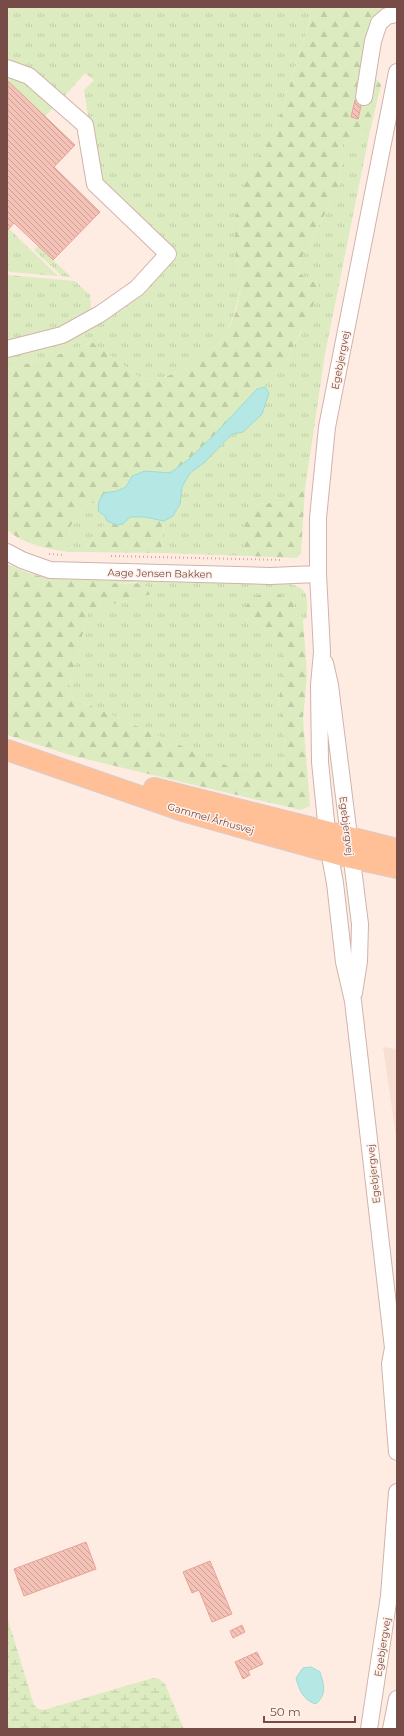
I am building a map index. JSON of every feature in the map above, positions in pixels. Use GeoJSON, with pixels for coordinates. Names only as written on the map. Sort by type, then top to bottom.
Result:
{"type":"FeatureCollection","features":[{"type":"Feature","properties":{"kind":"main road","name":"Gammel Århusvej"},"geometry":{"type":"LineString","coordinates":[[7,750],[186,812],[328,841],[349,837],[397,849]]}},
{"type":"Feature","properties":{"kind":"main road","name":"Gammel Århusvej"},"geometry":{"type":"LineString","coordinates":[[328,841],[351,858],[397,868]]}},
{"type":"Feature","properties":{"kind":"street"},"geometry":{"type":"LineString","coordinates":[[364,97],[373,41],[378,23],[387,16],[397,14]]}},
{"type":"Feature","properties":{"kind":"street"},"geometry":{"type":"LineString","coordinates":[[7,349],[62,335],[100,314],[137,288],[168,254],[95,184],[85,125],[29,76],[9,68]]}},
{"type":"Feature","properties":{"kind":"street","name":"Egebjergvej"},"geometry":{"type":"LineString","coordinates":[[397,72],[327,427],[318,518],[318,574],[322,652],[319,685],[320,762],[328,841],[335,883],[344,962],[353,1001],[395,1353],[390,1364],[397,1452]]}},
{"type":"Feature","properties":{"kind":"street","name":"Aage Jensen Bakken"},"geometry":{"type":"LineString","coordinates":[[7,552],[22,560],[50,570],[270,576],[318,574]]}},
{"type":"Feature","properties":{"kind":"street","name":"Egebjergvej"},"geometry":{"type":"LineString","coordinates":[[322,652],[330,684],[360,924],[359,961],[353,1001]]}},
{"type":"Feature","properties":{"kind":"street","name":"Egebjergvej"},"geometry":{"type":"LineString","coordinates":[[369,1729],[392,1620],[397,1492]]}},
{"type":"Feature","properties":{"kind":"street"},"geometry":{"type":"LineString","coordinates":[[391,1729],[397,1699]]}},
{"type":"Feature","properties":{"kind":"path"},"geometry":{"type":"LineString","coordinates":[[46,554],[66,555]]}},
{"type":"Feature","properties":{"kind":"path"},"geometry":{"type":"LineString","coordinates":[[108,556],[284,560]]}},
{"type":"Feature","properties":{"kind":"shaded area"},"geometry":{"type":"Polygon","coordinates":[[[383,1047],[397,1049],[397,1143],[383,1047]]]}},
{"type":"Feature","properties":{"kind":"green space"},"geometry":{"type":"Polygon","coordinates":[[[7,7],[302,7],[311,16],[281,113],[265,148],[236,258],[242,283],[234,314],[228,330],[219,342],[203,358],[187,368],[164,377],[142,379],[92,342],[52,357],[7,369],[7,357],[64,343],[113,316],[142,295],[178,256],[98,178],[84,90],[94,80],[85,73],[62,99],[7,64],[7,7]]]}},
{"type":"Feature","properties":{"kind":"green space"},"geometry":{"type":"Polygon","coordinates":[[[302,7],[392,7],[366,65],[381,85],[370,131],[343,144],[340,183],[309,246],[293,270],[319,285],[312,309],[286,361],[214,435],[189,459],[170,473],[145,471],[132,476],[126,487],[117,491],[104,493],[99,501],[84,506],[70,527],[68,552],[44,547],[20,539],[7,530],[7,369],[52,357],[92,342],[142,379],[165,377],[187,368],[203,358],[219,342],[228,330],[235,314],[242,283],[236,258],[235,221],[244,182],[265,148],[281,113],[311,17],[302,7]]]}},
{"type":"Feature","properties":{"kind":"green space"},"geometry":{"type":"Polygon","coordinates":[[[7,74],[26,79],[56,105],[45,116],[7,82],[7,74]]]}},
{"type":"Feature","properties":{"kind":"green space"},"geometry":{"type":"Polygon","coordinates":[[[370,131],[325,354],[305,489],[285,502],[258,504],[244,547],[248,556],[162,553],[164,521],[173,516],[180,504],[182,487],[190,473],[205,462],[232,434],[243,432],[265,387],[257,389],[286,361],[301,332],[319,285],[293,270],[309,246],[340,183],[343,144],[370,131]]]}},
{"type":"Feature","properties":{"kind":"green space"},"geometry":{"type":"Polygon","coordinates":[[[9,229],[58,276],[10,272],[7,270],[7,231],[9,229]]]}},
{"type":"Feature","properties":{"kind":"green space"},"geometry":{"type":"Polygon","coordinates":[[[38,246],[71,277],[62,276],[34,250],[38,246]]]}},
{"type":"Feature","properties":{"kind":"green space"},"geometry":{"type":"Polygon","coordinates":[[[8,275],[75,281],[90,295],[91,307],[88,313],[50,331],[7,342],[8,275]]]}},
{"type":"Feature","properties":{"kind":"green space"},"geometry":{"type":"Polygon","coordinates":[[[305,489],[301,553],[297,558],[248,556],[244,547],[248,535],[243,520],[258,504],[285,502],[305,489]]]}},
{"type":"Feature","properties":{"kind":"green space"},"geometry":{"type":"Polygon","coordinates":[[[99,501],[98,511],[105,516],[107,521],[83,552],[68,552],[70,527],[84,506],[99,501]]]}},
{"type":"Feature","properties":{"kind":"green space"},"geometry":{"type":"Polygon","coordinates":[[[130,517],[145,517],[164,521],[162,553],[83,552],[107,521],[117,525],[130,517]]]}},
{"type":"Feature","properties":{"kind":"green space"},"geometry":{"type":"Polygon","coordinates":[[[7,564],[48,578],[94,579],[118,584],[134,583],[149,587],[153,591],[152,594],[89,610],[69,685],[73,698],[234,769],[267,771],[283,767],[285,744],[279,700],[282,680],[282,639],[241,616],[250,600],[258,595],[277,592],[283,598],[294,600],[295,613],[303,620],[307,675],[303,719],[310,806],[301,810],[245,797],[73,756],[7,735],[7,564]]]}},
{"type":"Feature","properties":{"kind":"green space"},"geometry":{"type":"Polygon","coordinates":[[[101,580],[290,584],[297,586],[305,592],[307,601],[307,618],[303,620],[295,613],[294,600],[283,598],[241,616],[282,639],[282,680],[279,700],[285,744],[283,767],[267,771],[234,769],[73,698],[69,685],[89,610],[152,594],[136,582],[113,584],[101,580]]]}},
{"type":"Feature","properties":{"kind":"green space"},"geometry":{"type":"Polygon","coordinates":[[[7,1616],[34,1705],[38,1709],[44,1710],[153,1678],[159,1679],[165,1684],[184,1729],[7,1729],[7,1616]]]}},
{"type":"Feature","properties":{"kind":"water"},"geometry":{"type":"Polygon","coordinates":[[[265,387],[269,393],[262,414],[243,432],[232,434],[205,462],[190,473],[182,487],[180,504],[173,516],[164,521],[145,517],[130,517],[123,524],[117,525],[107,521],[105,516],[98,511],[99,501],[104,493],[117,491],[126,487],[132,476],[145,471],[170,473],[189,459],[214,435],[257,389],[265,387]]]}},
{"type":"Feature","properties":{"kind":"water"},"geometry":{"type":"Polygon","coordinates":[[[311,1667],[320,1672],[324,1689],[322,1697],[316,1704],[305,1698],[296,1678],[303,1668],[311,1667]]]}},
{"type":"Feature","properties":{"kind":"building"},"geometry":{"type":"Polygon","coordinates":[[[8,81],[75,145],[54,167],[100,212],[53,260],[14,223],[7,231],[8,81]]]}},
{"type":"Feature","properties":{"kind":"building"},"geometry":{"type":"Polygon","coordinates":[[[355,100],[362,102],[358,119],[351,117],[355,100]]]}},
{"type":"Feature","properties":{"kind":"building"},"geometry":{"type":"Polygon","coordinates":[[[86,1542],[96,1569],[24,1596],[14,1569],[86,1542]]]}},
{"type":"Feature","properties":{"kind":"building"},"geometry":{"type":"Polygon","coordinates":[[[210,1561],[232,1614],[212,1622],[199,1590],[192,1593],[183,1572],[210,1561]]]}},
{"type":"Feature","properties":{"kind":"building"},"geometry":{"type":"Polygon","coordinates":[[[242,1625],[245,1632],[233,1638],[230,1631],[242,1625]]]}},
{"type":"Feature","properties":{"kind":"building"},"geometry":{"type":"Polygon","coordinates":[[[257,1652],[263,1664],[248,1671],[250,1675],[243,1679],[235,1662],[257,1652]]]}}]}
